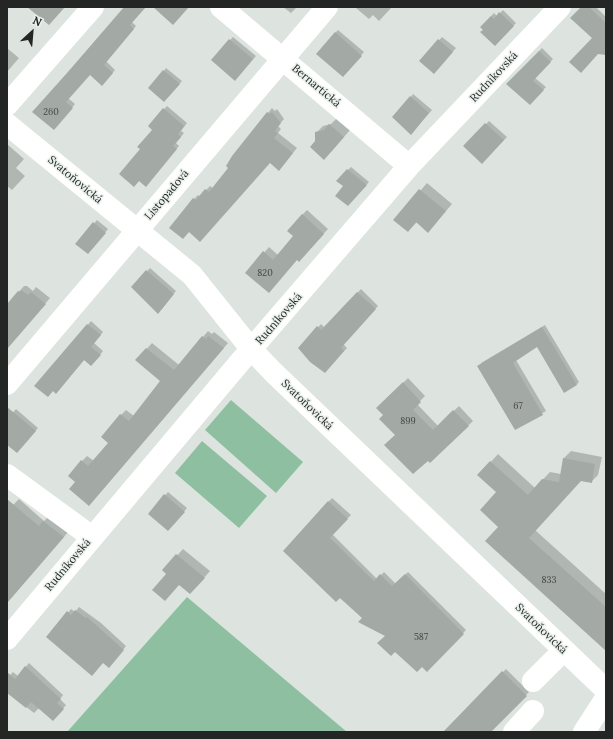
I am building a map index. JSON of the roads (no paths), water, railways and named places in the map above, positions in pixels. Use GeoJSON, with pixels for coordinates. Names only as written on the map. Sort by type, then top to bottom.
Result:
{"type":"FeatureCollection","features":[{"type":"Feature","properties":{"kind":"street"},"geometry":{"type":"LineString","coordinates":[[7,105],[93,7]]}},
{"type":"Feature","properties":{"kind":"street","name":"Bernartická"},"geometry":{"type":"LineString","coordinates":[[221,7],[409,166]]}},
{"type":"Feature","properties":{"kind":"street","name":"Listopadová"},"geometry":{"type":"LineString","coordinates":[[7,384],[327,7]]}},
{"type":"Feature","properties":{"kind":"street","name":"Rudníkovská"},"geometry":{"type":"LineString","coordinates":[[7,639],[92,537],[409,166],[560,7]]}},
{"type":"Feature","properties":{"kind":"street","name":"Svatoňovická"},"geometry":{"type":"LineString","coordinates":[[7,124],[192,275],[252,350],[563,651],[606,690]]}},
{"type":"Feature","properties":{"kind":"street"},"geometry":{"type":"LineString","coordinates":[[7,475],[92,537]]}},
{"type":"Feature","properties":{"kind":"street"},"geometry":{"type":"LineString","coordinates":[[533,682],[563,651]]}},
{"type":"Feature","properties":{"kind":"street"},"geometry":{"type":"LineString","coordinates":[[584,732],[606,698]]}},
{"type":"Feature","properties":{"kind":"street"},"geometry":{"type":"LineString","coordinates":[[514,732],[533,711]]}}]}
